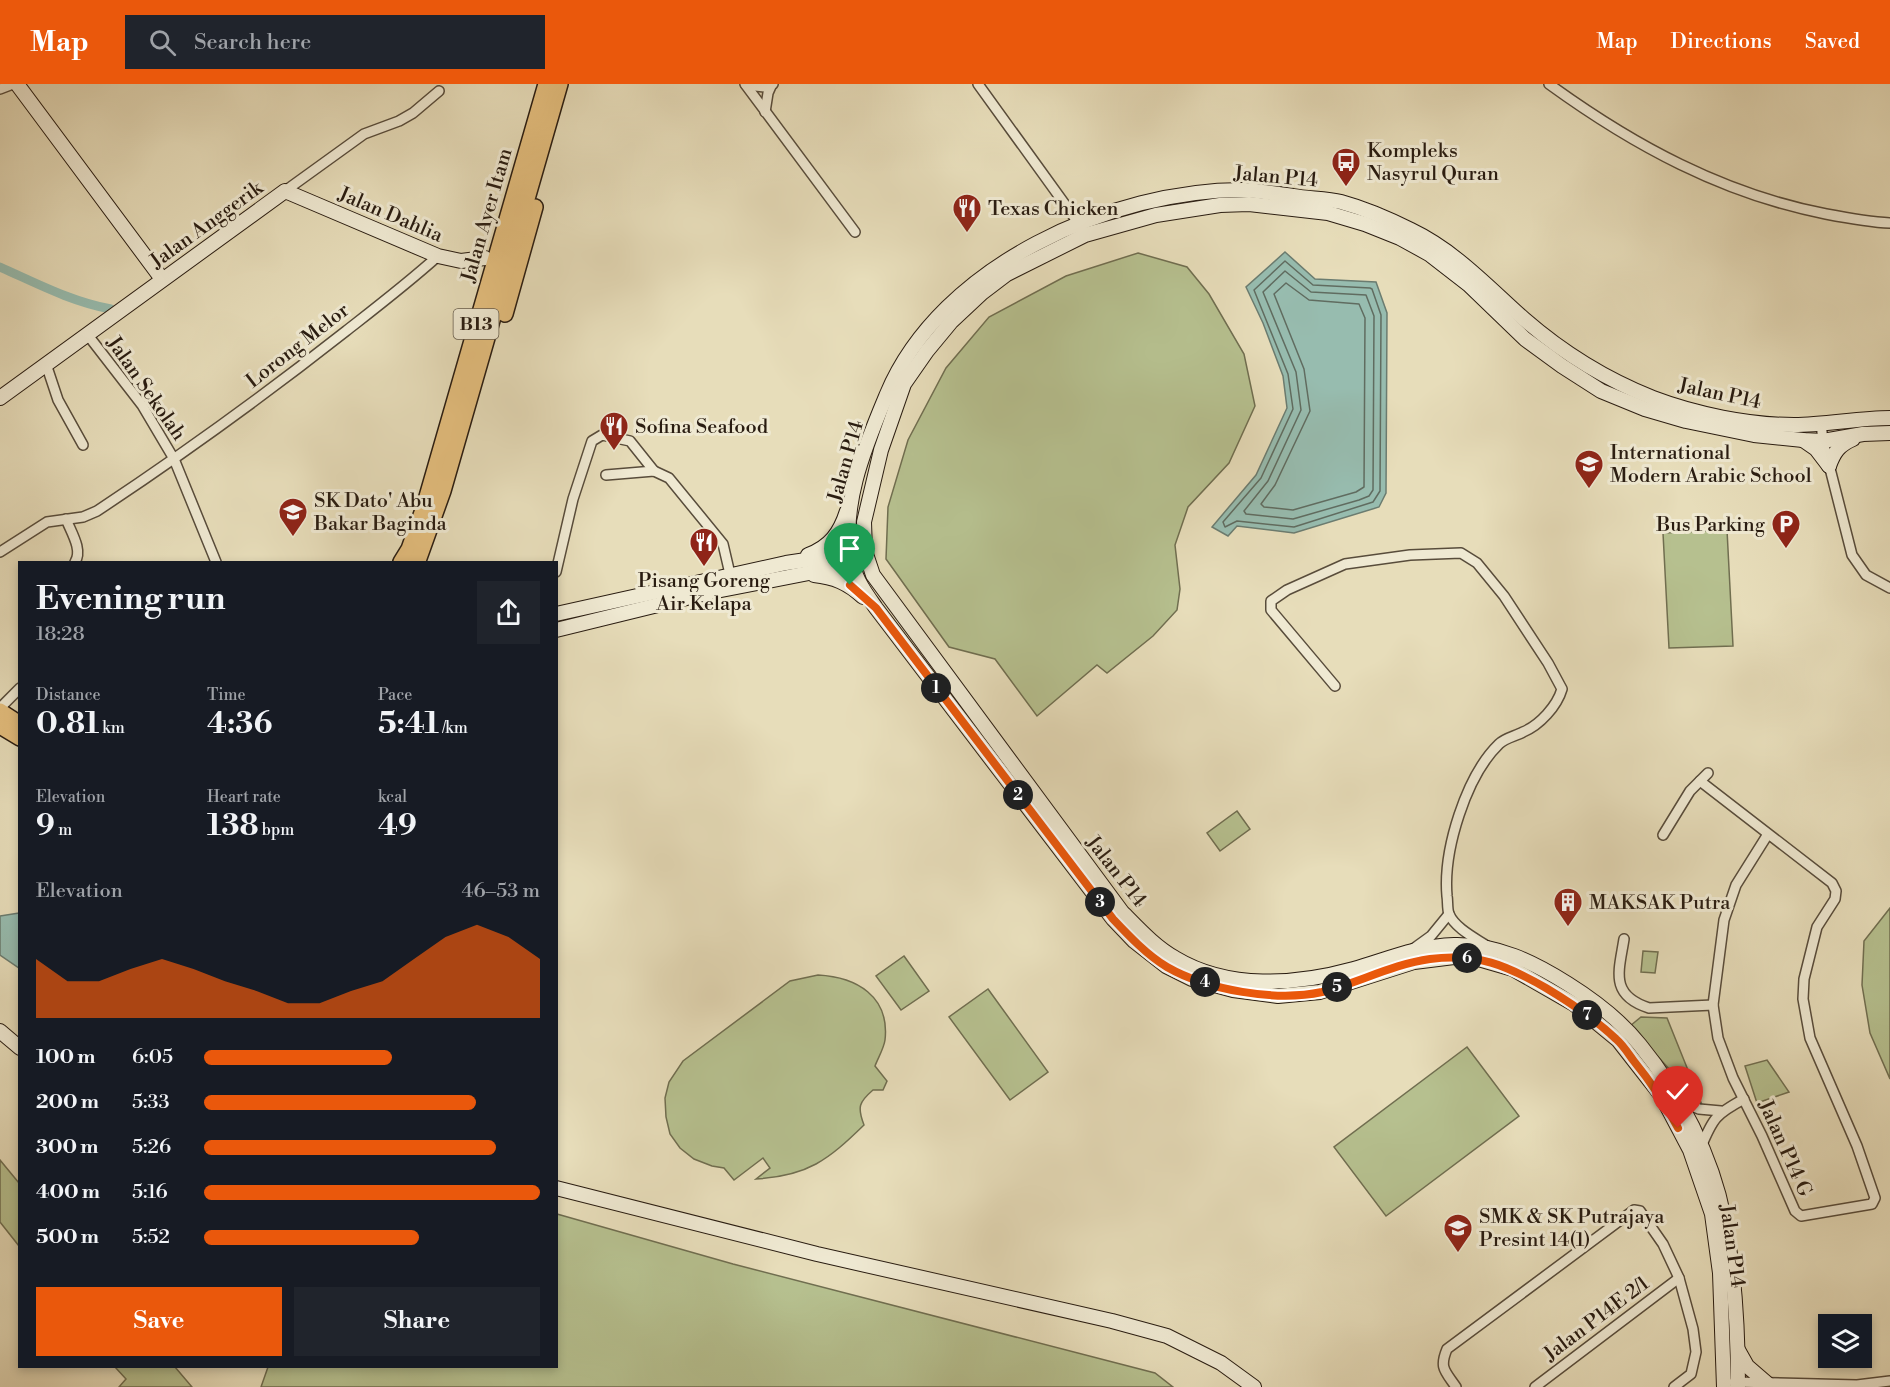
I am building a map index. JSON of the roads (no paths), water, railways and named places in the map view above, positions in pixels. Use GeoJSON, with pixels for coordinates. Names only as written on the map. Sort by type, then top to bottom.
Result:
{"type":"FeatureCollection","features":[{"type":"Feature","properties":{"kind":"main road","name":"Jalan Ayer Itam"},"geometry":{"type":"LineString","coordinates":[[401,561],[409,549],[424,507],[546,84]]}},
{"type":"Feature","properties":{"kind":"main road"},"geometry":{"type":"LineString","coordinates":[[417,561],[443,491],[468,403],[483,382],[522,256],[548,156],[549,125],[560,84]]}},
{"type":"Feature","properties":{"kind":"main road"},"geometry":{"type":"LineString","coordinates":[[19,85],[162,279]]}},
{"type":"Feature","properties":{"kind":"main road"},"geometry":{"type":"LineString","coordinates":[[433,472],[459,353],[485,258],[529,142]]}},
{"type":"Feature","properties":{"kind":"main road","name":"Jalan P14"},"geometry":{"type":"LineString","coordinates":[[1731,1385],[1712,1214],[1690,1150],[1661,1095],[1618,1040],[1574,1004],[1512,969],[1474,958],[1430,959],[1320,992],[1278,996],[1233,990],[1192,979],[1166,966],[1134,941],[1113,919],[876,608],[859,583],[859,557],[864,522],[882,450],[904,384],[951,322],[982,293],[1007,274],[1082,229],[1156,201],[1221,191],[1248,190],[1342,202],[1402,225],[1437,244],[1461,261],[1526,321],[1594,371],[1656,399],[1721,417],[1784,424],[1890,418]]}},
{"type":"Feature","properties":{"kind":"main road","name":"Jalan Anggerik"},"geometry":{"type":"LineString","coordinates":[[0,398],[285,191]]}},
{"type":"Feature","properties":{"kind":"main road","name":"Jalan Dahlia"},"geometry":{"type":"LineString","coordinates":[[285,191],[438,256],[461,261],[485,258]]}},
{"type":"Feature","properties":{"kind":"main road","name":"Jalan P14"},"geometry":{"type":"LineString","coordinates":[[1731,1385],[1736,1347],[1735,1290],[1724,1217],[1710,1168],[1701,1147],[1678,1100],[1640,1044],[1608,1013],[1543,968],[1514,955],[1492,949],[1454,945],[1412,950],[1355,969],[1316,978],[1276,982],[1227,977],[1196,969],[1173,958],[1141,932],[1122,912],[859,557],[848,520],[866,444],[892,382],[918,341],[974,284],[1001,262],[1059,231],[1220,205],[1240,204],[1328,213],[1400,238],[1429,254],[1469,285],[1525,339],[1562,366],[1601,391],[1645,409],[1686,421],[1754,435],[1803,440],[1823,441],[1863,434],[1890,433]]}},
{"type":"Feature","properties":{"kind":"main road"},"geometry":{"type":"LineString","coordinates":[[1829,466],[1835,451],[1843,443],[1863,434]]}},
{"type":"Feature","properties":{"kind":"main road"},"geometry":{"type":"LineString","coordinates":[[1803,440],[1816,449],[1829,466]]}},
{"type":"Feature","properties":{"kind":"main road"},"geometry":{"type":"LineString","coordinates":[[786,563],[822,550],[835,535],[844,519],[856,483]]}},
{"type":"Feature","properties":{"kind":"main road"},"geometry":{"type":"LineString","coordinates":[[558,615],[786,563],[859,557]]}},
{"type":"Feature","properties":{"kind":"main road"},"geometry":{"type":"LineString","coordinates":[[558,630],[859,557]]}},
{"type":"Feature","properties":{"kind":"main road"},"geometry":{"type":"LineString","coordinates":[[796,574],[830,577],[848,584],[876,608]]}},
{"type":"Feature","properties":{"kind":"main road"},"geometry":{"type":"LineString","coordinates":[[0,709],[18,722]]}},
{"type":"Feature","properties":{"kind":"main road"},"geometry":{"type":"LineString","coordinates":[[0,726],[18,737]]}},
{"type":"Feature","properties":{"kind":"main road"},"geometry":{"type":"LineString","coordinates":[[0,1032],[18,1046]]}},
{"type":"Feature","properties":{"kind":"main road"},"geometry":{"type":"LineString","coordinates":[[558,1189],[817,1254],[1112,1321],[1167,1336],[1221,1363],[1254,1387]]}},
{"type":"Feature","properties":{"kind":"main road"},"geometry":{"type":"LineString","coordinates":[[1736,1347],[1747,1366],[1766,1386]]}},
{"type":"Feature","properties":{"kind":"street"},"geometry":{"type":"LineString","coordinates":[[746,84],[765,87],[773,84]]}},
{"type":"Feature","properties":{"kind":"street"},"geometry":{"type":"LineString","coordinates":[[746,84],[855,232]]}},
{"type":"Feature","properties":{"kind":"street"},"geometry":{"type":"LineString","coordinates":[[765,112],[768,93],[773,84]]}},
{"type":"Feature","properties":{"kind":"street"},"geometry":{"type":"LineString","coordinates":[[978,84],[1082,229]]}},
{"type":"Feature","properties":{"kind":"street"},"geometry":{"type":"LineString","coordinates":[[1549,84],[1627,137],[1728,186],[1805,210],[1861,221],[1890,223]]}},
{"type":"Feature","properties":{"kind":"street"},"geometry":{"type":"LineString","coordinates":[[0,89],[19,85]]}},
{"type":"Feature","properties":{"kind":"street","name":"Jalan Anggerik"},"geometry":{"type":"LineString","coordinates":[[285,191],[364,134],[399,121],[413,113],[439,91]]}},
{"type":"Feature","properties":{"kind":"street","name":"Lorong Melor"},"geometry":{"type":"LineString","coordinates":[[0,552],[47,522],[83,517],[97,511],[174,459],[403,288],[438,256]]}},
{"type":"Feature","properties":{"kind":"street","name":"Jalan Sekolah"},"geometry":{"type":"LineString","coordinates":[[87,334],[142,405],[174,459],[216,561]]}},
{"type":"Feature","properties":{"kind":"street"},"geometry":{"type":"LineString","coordinates":[[46,364],[58,400],[82,445]]}},
{"type":"Feature","properties":{"kind":"street"},"geometry":{"type":"LineString","coordinates":[[1821,423],[1823,441],[1852,555],[1866,575],[1890,588]]}},
{"type":"Feature","properties":{"kind":"street"},"geometry":{"type":"LineString","coordinates":[[558,563],[573,499],[592,441],[602,435],[630,441],[654,471],[669,478],[717,535],[727,554],[730,574]]}},
{"type":"Feature","properties":{"kind":"street"},"geometry":{"type":"LineString","coordinates":[[606,475],[654,471]]}},
{"type":"Feature","properties":{"kind":"street"},"geometry":{"type":"LineString","coordinates":[[66,519],[82,561]]}},
{"type":"Feature","properties":{"kind":"street"},"geometry":{"type":"LineString","coordinates":[[76,561],[78,551]]}},
{"type":"Feature","properties":{"kind":"street"},"geometry":{"type":"LineString","coordinates":[[1335,686],[1271,610],[1271,601],[1287,590],[1345,564],[1410,555],[1461,553],[1477,563],[1504,596],[1548,663],[1562,689],[1559,699],[1552,709],[1526,731],[1500,742],[1475,776],[1459,817],[1449,853],[1446,882],[1449,914],[1458,925],[1492,949]]}},
{"type":"Feature","properties":{"kind":"street"},"geometry":{"type":"LineString","coordinates":[[0,709],[18,690]]}},
{"type":"Feature","properties":{"kind":"street"},"geometry":{"type":"LineString","coordinates":[[1663,835],[1690,791],[1708,772]]}},
{"type":"Feature","properties":{"kind":"street","name":"Jalan P14 G"},"geometry":{"type":"LineString","coordinates":[[1700,781],[1832,883],[1836,891],[1835,899],[1817,927],[1804,979],[1803,999],[1810,1038],[1857,1146],[1874,1202],[1872,1204],[1801,1216],[1795,1211],[1777,1168],[1733,1078],[1718,1038],[1713,1005],[1724,920],[1736,885],[1768,834]]}},
{"type":"Feature","properties":{"kind":"street"},"geometry":{"type":"LineString","coordinates":[[1412,950],[1431,936],[1449,914]]}},
{"type":"Feature","properties":{"kind":"street"},"geometry":{"type":"LineString","coordinates":[[1624,939],[1618,980],[1626,995],[1649,1008],[1713,1005]]}},
{"type":"Feature","properties":{"kind":"street","name":"Jalan P14 G"},"geometry":{"type":"LineString","coordinates":[[1721,1111],[1744,1099]]}},
{"type":"Feature","properties":{"kind":"street"},"geometry":{"type":"LineString","coordinates":[[1678,1100],[1699,1109],[1721,1111]]}},
{"type":"Feature","properties":{"kind":"street"},"geometry":{"type":"LineString","coordinates":[[1701,1147],[1709,1126],[1721,1111]]}},
{"type":"Feature","properties":{"kind":"street"},"geometry":{"type":"LineString","coordinates":[[1456,1387],[1443,1368],[1442,1361],[1447,1349],[1634,1210],[1640,1211],[1646,1218],[1663,1244],[1679,1278],[1693,1329],[1696,1352],[1691,1374],[1674,1387]]}},
{"type":"Feature","properties":{"kind":"street","name":"Jalan P14E 2/1"},"geometry":{"type":"LineString","coordinates":[[1535,1387],[1679,1278]]}},
{"type":"Feature","properties":{"kind":"street"},"geometry":{"type":"LineString","coordinates":[[1731,1385],[1857,1386],[1890,1381]]}},
{"type":"Feature","properties":{"kind":"water"},"geometry":{"type":"Polygon","coordinates":[[[1285,252],[1315,279],[1376,282],[1387,313],[1386,493],[1379,507],[1294,533],[1237,526],[1228,536],[1212,527],[1256,475],[1287,408],[1283,376],[1263,323],[1246,287],[1285,252]]]}},
{"type":"Feature","properties":{"kind":"water"},"geometry":{"type":"Polygon","coordinates":[[[18,913],[18,967],[0,955],[0,916],[18,913]]]}},
{"type":"Feature","properties":{"kind":"waterway"},"geometry":{"type":"LineString","coordinates":[[0,267],[68,297],[111,309]]}},
{"type":"Feature","properties":{"kind":"place","name":"Kompleks Nasyrul Quran"},"geometry":{"type":"Point","coordinates":[1346,188]}},
{"type":"Feature","properties":{"kind":"place","name":"Texas Chicken"},"geometry":{"type":"Point","coordinates":[967,234]}},
{"type":"Feature","properties":{"kind":"place","name":"Sofina Seafood"},"geometry":{"type":"Point","coordinates":[614,452]}},
{"type":"Feature","properties":{"kind":"place","name":"International Modern Arabic School"},"geometry":{"type":"Point","coordinates":[1589,490]}},
{"type":"Feature","properties":{"kind":"place","name":"SK Dato' Abu Bakar Baginda"},"geometry":{"type":"Point","coordinates":[293,538]}},
{"type":"Feature","properties":{"kind":"place","name":"Bus Parking"},"geometry":{"type":"Point","coordinates":[1786,550]}},
{"type":"Feature","properties":{"kind":"place","name":"Pisang Goreng Air Kelapa"},"geometry":{"type":"Point","coordinates":[704,568]}},
{"type":"Feature","properties":{"kind":"place","name":"MAKSAK Putra"},"geometry":{"type":"Point","coordinates":[1568,928]}},
{"type":"Feature","properties":{"kind":"place","name":"SMK & SK Putrajaya Presint 14(1)"},"geometry":{"type":"Point","coordinates":[1458,1254]}}]}
